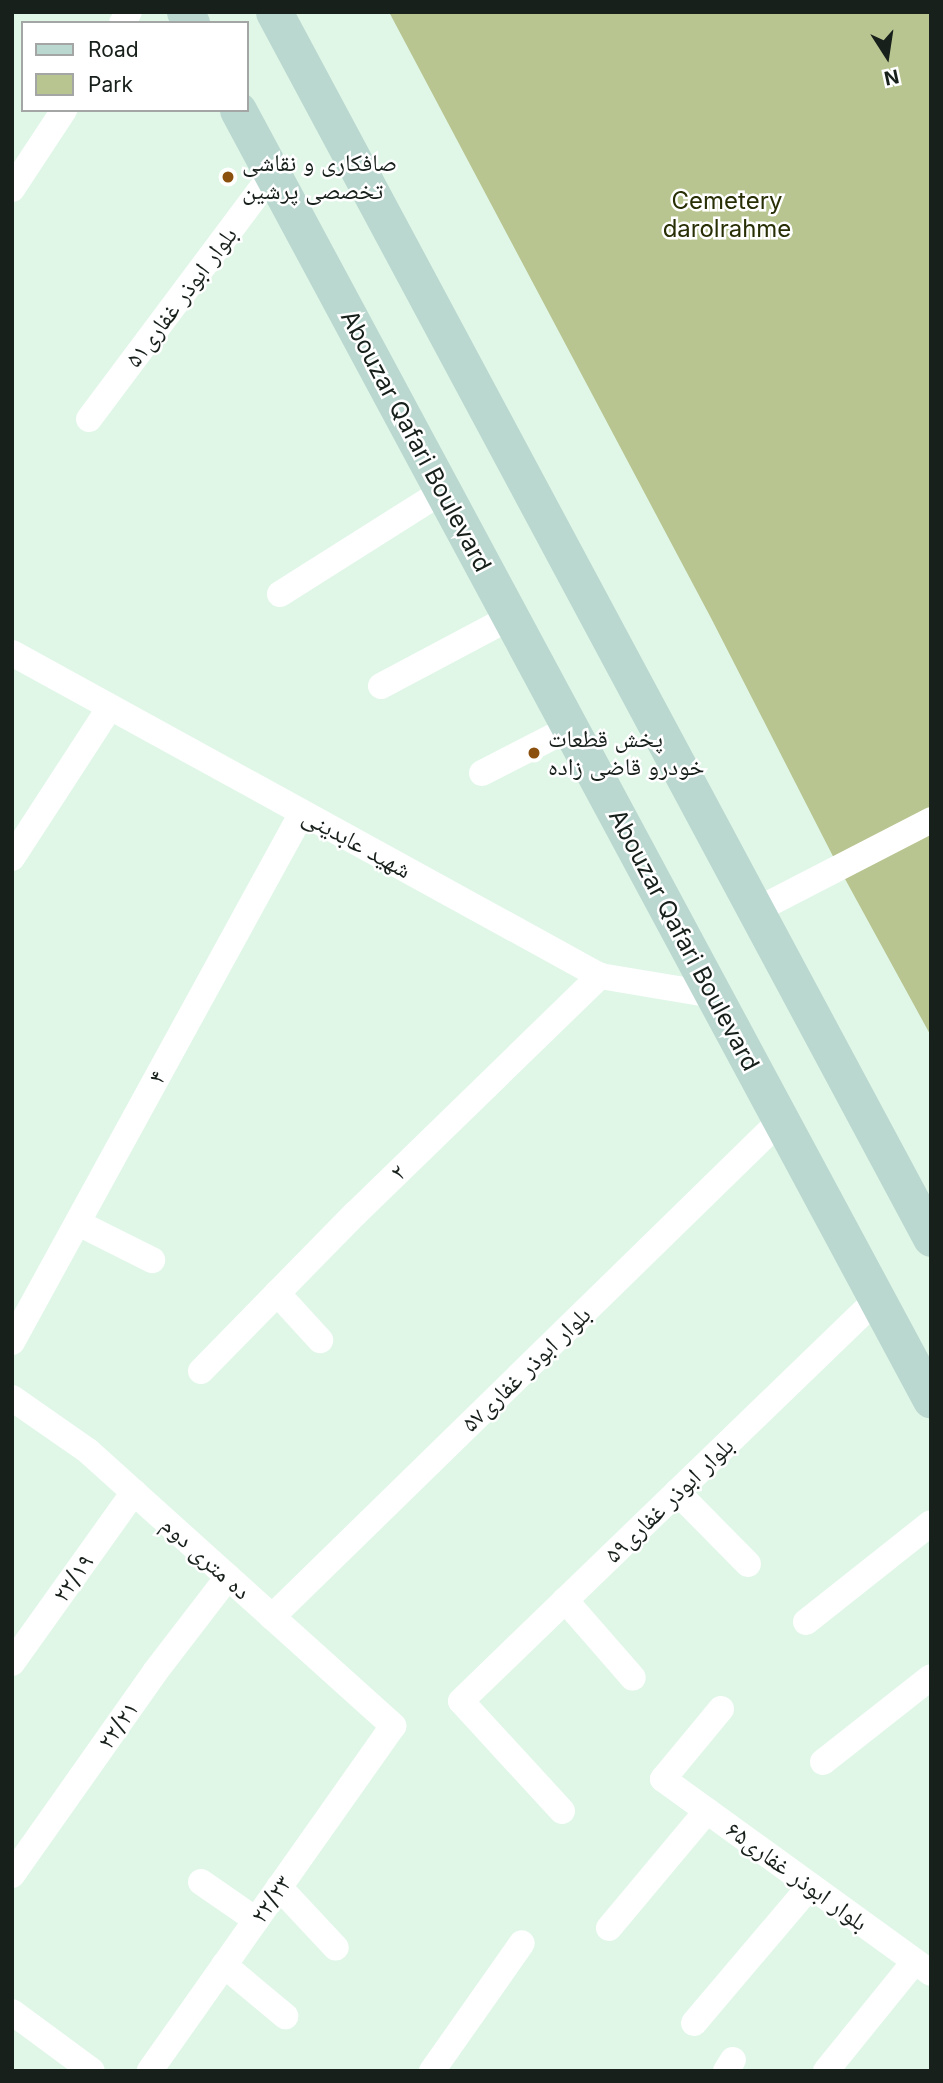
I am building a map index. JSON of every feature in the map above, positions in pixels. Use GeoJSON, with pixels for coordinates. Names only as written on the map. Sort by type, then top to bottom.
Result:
{"type":"FeatureCollection","features":[{"type":"Feature","properties":{"kind":"main road"},"geometry":{"type":"LineString","coordinates":[[274,12],[931,1238]]}},
{"type":"Feature","properties":{"kind":"main road","name":"Abouzar Qafari Boulevard"},"geometry":{"type":"LineString","coordinates":[[239,112],[931,1401]]}},
{"type":"Feature","properties":{"kind":"street"},"geometry":{"type":"LineString","coordinates":[[12,189],[63,112]]}},
{"type":"Feature","properties":{"kind":"street","name":"بلوار ابوذر غفاری۵۱"},"geometry":{"type":"LineString","coordinates":[[89,419],[272,174]]}},
{"type":"Feature","properties":{"kind":"street"},"geometry":{"type":"LineString","coordinates":[[280,594],[443,491]]}},
{"type":"Feature","properties":{"kind":"street"},"geometry":{"type":"LineString","coordinates":[[381,686],[511,617]]}},
{"type":"Feature","properties":{"kind":"street","name":"شهید عابدینی"},"geometry":{"type":"LineString","coordinates":[[12,653],[600,976],[714,995]]}},
{"type":"Feature","properties":{"kind":"street"},"geometry":{"type":"LineString","coordinates":[[12,858],[110,707]]}},
{"type":"Feature","properties":{"kind":"street"},"geometry":{"type":"LineString","coordinates":[[482,773],[570,728]]}},
{"type":"Feature","properties":{"kind":"street","name":"۴"},"geometry":{"type":"LineString","coordinates":[[12,1342],[302,813]]}},
{"type":"Feature","properties":{"kind":"street"},"geometry":{"type":"LineString","coordinates":[[755,911],[931,820]]}},
{"type":"Feature","properties":{"kind":"street","name":"۲"},"geometry":{"type":"LineString","coordinates":[[201,1371],[600,976]]}},
{"type":"Feature","properties":{"kind":"street","name":"بلوار ابوذر غفاری۵۷"},"geometry":{"type":"LineString","coordinates":[[272,1618],[781,1120]]}},
{"type":"Feature","properties":{"kind":"street"},"geometry":{"type":"LineString","coordinates":[[78,1223],[152,1260]]}},
{"type":"Feature","properties":{"kind":"street"},"geometry":{"type":"LineString","coordinates":[[277,1293],[320,1340]]}},
{"type":"Feature","properties":{"kind":"street","name":"بلوار ابوذر غفاری۵۹"},"geometry":{"type":"LineString","coordinates":[[562,1811],[461,1701],[877,1299]]}},
{"type":"Feature","properties":{"kind":"street","name":"ده متری دوم"},"geometry":{"type":"LineString","coordinates":[[12,1398],[88,1451],[393,1726]]}},
{"type":"Feature","properties":{"kind":"street","name":"۲۲/۱۹"},"geometry":{"type":"LineString","coordinates":[[12,1664],[134,1492]]}},
{"type":"Feature","properties":{"kind":"street"},"geometry":{"type":"LineString","coordinates":[[677,1492],[748,1564]]}},
{"type":"Feature","properties":{"kind":"street"},"geometry":{"type":"LineString","coordinates":[[806,1622],[931,1523]]}},
{"type":"Feature","properties":{"kind":"street","name":"۲۲/۲۱"},"geometry":{"type":"LineString","coordinates":[[12,1875],[155,1672],[228,1577]]}},
{"type":"Feature","properties":{"kind":"street"},"geometry":{"type":"LineString","coordinates":[[565,1600],[633,1678]]}},
{"type":"Feature","properties":{"kind":"street"},"geometry":{"type":"LineString","coordinates":[[823,1762],[931,1677]]}},
{"type":"Feature","properties":{"kind":"street","name":"بلوار ابوذر غفاری۶۵"},"geometry":{"type":"LineString","coordinates":[[721,1709],[663,1779],[923,1967]]}},
{"type":"Feature","properties":{"kind":"street","name":"۲۲/۲۳"},"geometry":{"type":"LineString","coordinates":[[150,2071],[393,1726]]}},
{"type":"Feature","properties":{"kind":"street"},"geometry":{"type":"LineString","coordinates":[[609,1928],[707,1811]]}},
{"type":"Feature","properties":{"kind":"street"},"geometry":{"type":"LineString","coordinates":[[201,1882],[256,1920]]}},
{"type":"Feature","properties":{"kind":"street"},"geometry":{"type":"LineString","coordinates":[[694,2023],[810,1886]]}},
{"type":"Feature","properties":{"kind":"street"},"geometry":{"type":"LineString","coordinates":[[279,1887],[336,1948]]}},
{"type":"Feature","properties":{"kind":"street"},"geometry":{"type":"LineString","coordinates":[[432,2071],[522,1943]]}},
{"type":"Feature","properties":{"kind":"street"},"geometry":{"type":"LineString","coordinates":[[224,1965],[285,2016]]}},
{"type":"Feature","properties":{"kind":"street"},"geometry":{"type":"LineString","coordinates":[[826,2071],[923,1967]]}},
{"type":"Feature","properties":{"kind":"street"},"geometry":{"type":"LineString","coordinates":[[12,2012],[92,2071]]}},
{"type":"Feature","properties":{"kind":"green space","name":"Cemetery darolrahme"},"geometry":{"type":"Polygon","coordinates":[[[389,12],[931,12],[931,1036],[839,868],[711,618],[389,12]]]}},
{"type":"Feature","properties":{"kind":"place","name":"صافکاری و نقاشی تخصصی پرشین"},"geometry":{"type":"Point","coordinates":[228,177]}},
{"type":"Feature","properties":{"kind":"place","name":"پخش قطعات خودرو قاضی زاده"},"geometry":{"type":"Point","coordinates":[534,753]}}]}
